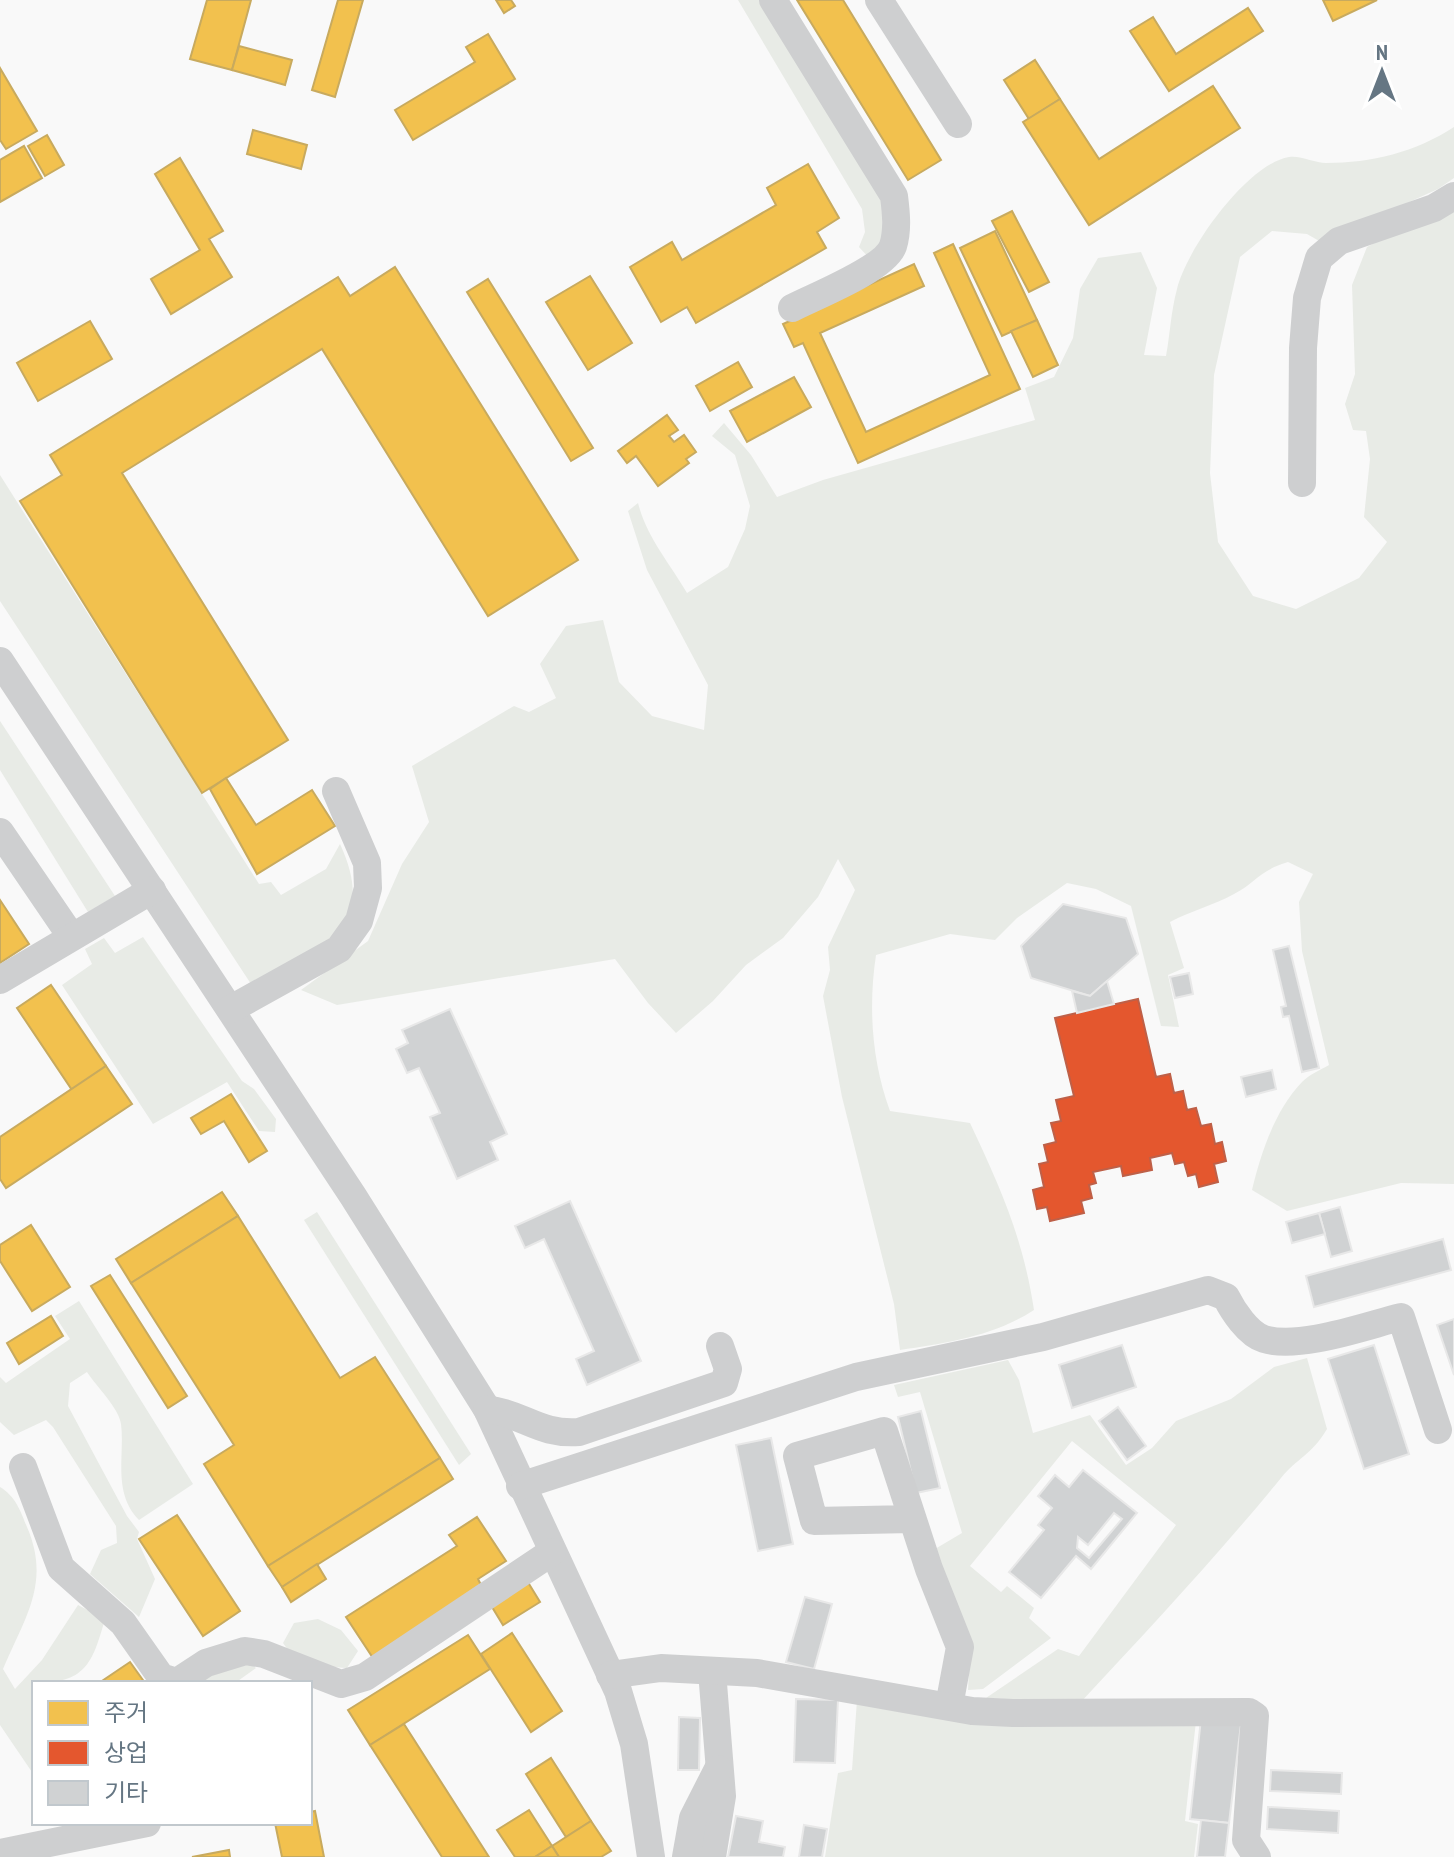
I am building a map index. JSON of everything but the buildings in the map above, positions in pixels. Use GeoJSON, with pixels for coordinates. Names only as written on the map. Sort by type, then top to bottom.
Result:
{"type":"FeatureCollection","features":[{"type":"Feature","properties":{"kind":"street"},"geometry":{"type":"LineString","coordinates":[[773,0],[894,196],[897,217],[893,248],[874,266],[792,308]]}},
{"type":"Feature","properties":{"kind":"street"},"geometry":{"type":"LineString","coordinates":[[879,0],[958,124]]}},
{"type":"Feature","properties":{"kind":"street"},"geometry":{"type":"LineString","coordinates":[[1302,483],[1305,323],[1307,298],[1319,258],[1339,241],[1411,217],[1454,196]]}},
{"type":"Feature","properties":{"kind":"street"},"geometry":{"type":"LineString","coordinates":[[0,661],[231,1009],[487,1409],[610,1675],[634,1744],[651,1857]]}},
{"type":"Feature","properties":{"kind":"street"},"geometry":{"type":"LineString","coordinates":[[231,1009],[339,949],[359,921],[368,888],[367,863],[336,791]]}},
{"type":"Feature","properties":{"kind":"street"},"geometry":{"type":"LineString","coordinates":[[0,832],[71,936]]}},
{"type":"Feature","properties":{"kind":"street"},"geometry":{"type":"LineString","coordinates":[[0,980],[152,890]]}},
{"type":"Feature","properties":{"kind":"street"},"geometry":{"type":"LineString","coordinates":[[520,1486],[856,1377],[1043,1337],[1208,1290],[1226,1297],[1234,1314],[1262,1339],[1302,1341],[1401,1317],[1438,1430]]}},
{"type":"Feature","properties":{"kind":"street"},"geometry":{"type":"LineString","coordinates":[[487,1409],[512,1413],[555,1434],[579,1432],[724,1383],[728,1369],[720,1346]]}},
{"type":"Feature","properties":{"kind":"street"},"geometry":{"type":"LineString","coordinates":[[23,1467],[61,1568],[123,1623],[161,1677],[174,1681]]}},
{"type":"Feature","properties":{"kind":"street"},"geometry":{"type":"LineString","coordinates":[[912,1519],[960,1647],[949,1706]]}},
{"type":"Feature","properties":{"kind":"street"},"geometry":{"type":"LineString","coordinates":[[179,1681],[206,1663],[245,1651],[264,1654],[341,1684],[365,1677],[552,1552]]}},
{"type":"Feature","properties":{"kind":"street"},"geometry":{"type":"LineString","coordinates":[[610,1675],[661,1668],[757,1673],[949,1706],[1013,1713],[1249,1712],[1255,1716],[1246,1840],[1257,1857]]}},
{"type":"Feature","properties":{"kind":"street"},"geometry":{"type":"LineString","coordinates":[[712,1671],[722,1796],[712,1857]]}},
{"type":"Feature","properties":{"kind":"street"},"geometry":{"type":"LineString","coordinates":[[686,1857],[693,1818],[718,1769]]}},
{"type":"Feature","properties":{"kind":"street"},"geometry":{"type":"LineString","coordinates":[[0,1853],[137,1825]]}},
{"type":"Feature","properties":{"kind":"shaded area"},"geometry":{"type":"Polygon","coordinates":[[[738,0],[766,0],[882,197],[882,243],[871,260],[859,247],[865,232],[862,209],[738,0]]]}},
{"type":"Feature","properties":{"kind":"shaded area"},"geometry":{"type":"Polygon","coordinates":[[[1454,127],[1454,178],[1438,189],[1321,242],[1307,234],[1272,231],[1240,257],[1214,375],[1210,473],[1218,542],[1253,596],[1296,609],[1359,578],[1387,542],[1364,517],[1370,459],[1366,431],[1353,430],[1345,404],[1355,374],[1352,285],[1367,247],[1454,201],[1454,1184],[1401,1183],[1287,1211],[1252,1190],[1265,1147],[1284,1105],[1305,1079],[1329,1065],[1302,951],[1299,902],[1313,874],[1288,862],[1270,869],[1242,890],[1170,922],[1184,968],[1168,975],[1179,1027],[1161,1026],[1131,906],[1096,889],[1067,883],[1017,918],[995,940],[950,934],[876,955],[872,995],[873,1034],[879,1073],[890,1111],[970,1123],[1010,1214],[1024,1260],[1034,1310],[986,1332],[900,1350],[894,1304],[842,1097],[823,996],[830,970],[828,947],[855,890],[838,859],[818,897],[783,938],[746,965],[713,1001],[676,1033],[648,1003],[615,959],[337,1005],[301,990],[368,941],[402,864],[429,822],[412,766],[514,706],[529,712],[556,698],[540,664],[566,626],[603,620],[619,682],[652,716],[704,730],[708,685],[647,570],[628,511],[638,503],[653,539],[687,593],[728,567],[745,529],[750,506],[735,455],[712,436],[724,423],[751,455],[777,497],[823,480],[1035,420],[1025,388],[1054,377],[1073,338],[1080,289],[1098,258],[1141,252],[1157,288],[1144,355],[1166,356],[1175,297],[1192,253],[1221,211],[1255,175],[1272,163],[1289,157],[1326,163],[1360,161],[1393,154],[1424,143],[1454,127]]]}},
{"type":"Feature","properties":{"kind":"shaded area"},"geometry":{"type":"Polygon","coordinates":[[[0,475],[259,884],[271,882],[281,895],[326,869],[340,844],[351,874],[353,898],[347,918],[335,934],[319,947],[251,984],[0,601],[0,475]]]}},
{"type":"Feature","properties":{"kind":"shaded area"},"geometry":{"type":"Polygon","coordinates":[[[0,721],[115,896],[88,912],[0,770],[0,721]]]}},
{"type":"Feature","properties":{"kind":"shaded area"},"geometry":{"type":"Polygon","coordinates":[[[143,937],[242,1081],[254,1089],[276,1119],[275,1132],[259,1131],[227,1082],[153,1124],[62,985],[92,964],[85,949],[104,938],[115,953],[143,937]]]}},
{"type":"Feature","properties":{"kind":"shaded area"},"geometry":{"type":"Polygon","coordinates":[[[317,1212],[471,1454],[459,1465],[304,1220],[317,1212]]]}},
{"type":"Feature","properties":{"kind":"shaded area"},"geometry":{"type":"Polygon","coordinates":[[[79,1301],[193,1484],[139,1520],[125,1498],[122,1485],[122,1436],[116,1411],[87,1372],[70,1383],[68,1406],[127,1516],[139,1532],[137,1539],[155,1579],[139,1617],[90,1574],[101,1550],[117,1543],[116,1526],[53,1427],[46,1420],[14,1435],[0,1422],[0,1377],[6,1383],[70,1339],[55,1316],[79,1301]]]}},
{"type":"Feature","properties":{"kind":"shaded area"},"geometry":{"type":"Polygon","coordinates":[[[1307,1358],[1327,1429],[1080,1703],[986,1698],[1058,1649],[1079,1656],[1176,1525],[1072,1441],[970,1566],[1001,1592],[1007,1586],[1034,1608],[1029,1618],[1051,1638],[983,1689],[968,1690],[970,1649],[935,1549],[962,1533],[920,1392],[898,1397],[894,1385],[1008,1360],[1019,1380],[1033,1433],[1090,1415],[1126,1465],[1152,1448],[1176,1421],[1231,1399],[1274,1367],[1307,1358]]]}},
{"type":"Feature","properties":{"kind":"shaded area"},"geometry":{"type":"Polygon","coordinates":[[[0,1487],[20,1510],[34,1547],[36,1566],[36,1583],[27,1616],[3,1669],[15,1689],[42,1660],[78,1605],[105,1619],[96,1648],[84,1668],[65,1679],[32,1681],[32,1772],[0,1725],[0,1487]]]}},
{"type":"Feature","properties":{"kind":"shaded area"},"geometry":{"type":"Polygon","coordinates":[[[318,1619],[341,1630],[358,1651],[347,1668],[303,1660],[283,1643],[294,1623],[318,1619]]]}},
{"type":"Feature","properties":{"kind":"shaded area"},"geometry":{"type":"Polygon","coordinates":[[[240,1656],[256,1668],[238,1681],[202,1681],[240,1656]]]}},
{"type":"Feature","properties":{"kind":"shaded area"},"geometry":{"type":"Polygon","coordinates":[[[857,1700],[1196,1721],[1185,1821],[1198,1824],[1194,1857],[825,1857],[838,1773],[852,1770],[857,1700]]]}}]}
